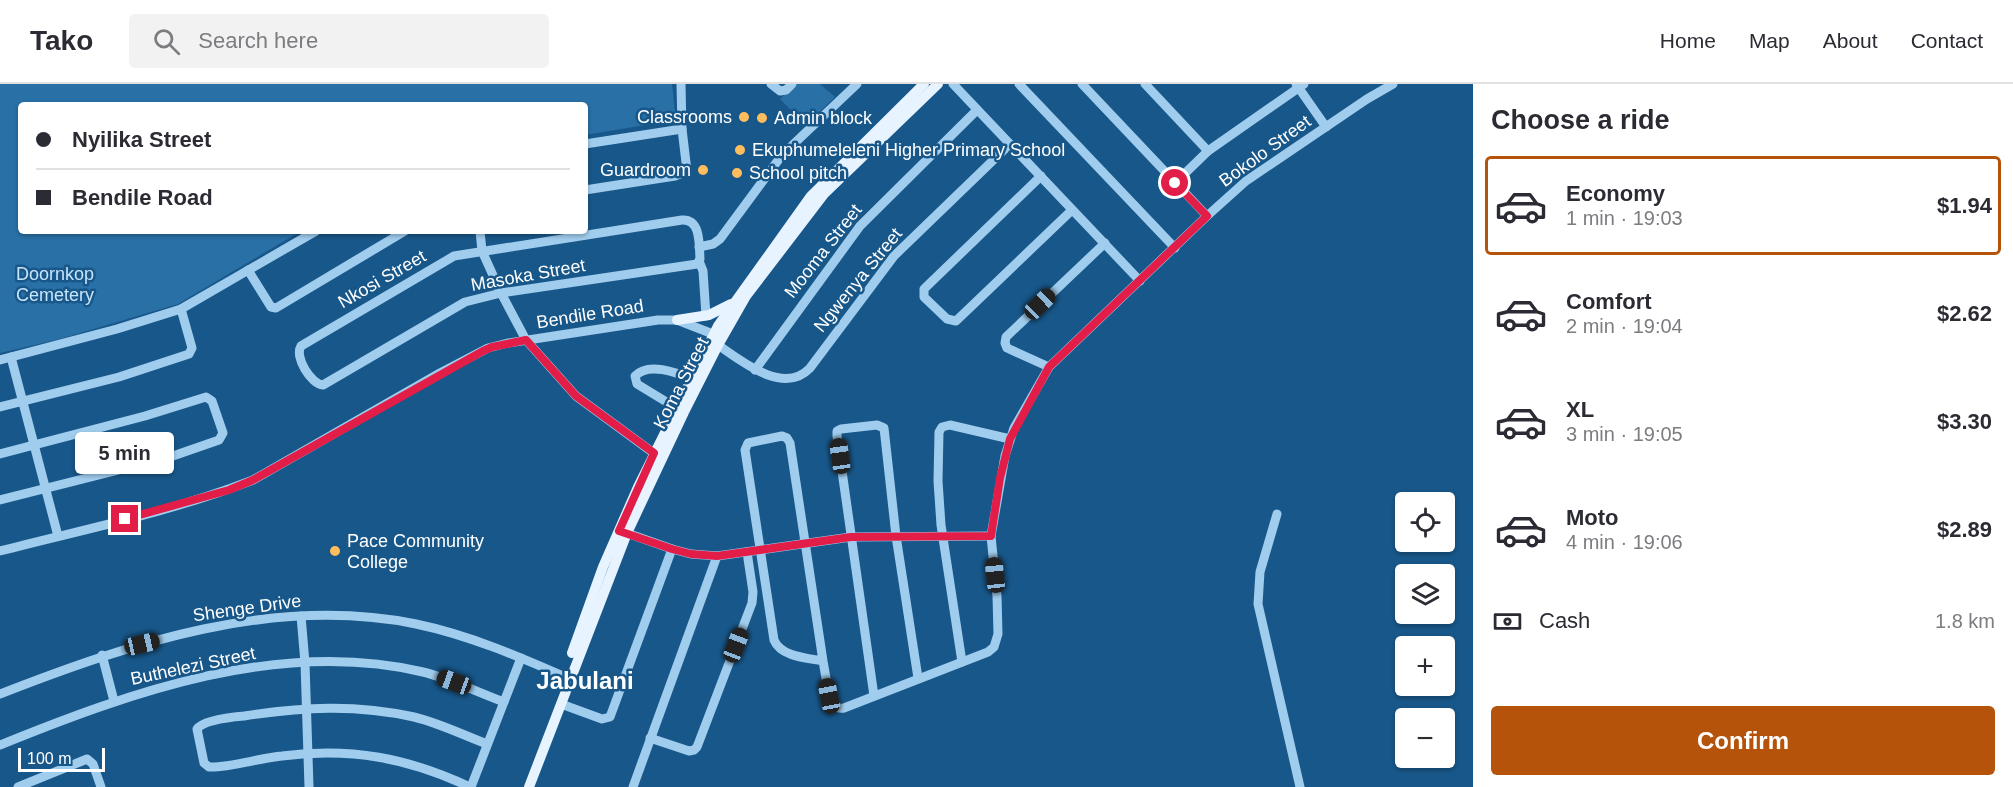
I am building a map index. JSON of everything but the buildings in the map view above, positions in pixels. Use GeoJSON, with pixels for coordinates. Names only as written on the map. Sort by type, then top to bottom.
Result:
{"type":"FeatureCollection","features":[{"type":"Feature","properties":{"kind":"main road","name":"Koma Street"},"geometry":{"type":"LineString","coordinates":[[522,787],[623,532],[734,302],[818,189],[924,84]]}},
{"type":"Feature","properties":{"kind":"main road","name":"Koma Street"},"geometry":{"type":"LineString","coordinates":[[681,410],[692,380],[746,296],[824,194],[938,84]]}},
{"type":"Feature","properties":{"kind":"main road"},"geometry":{"type":"LineString","coordinates":[[677,320],[706,315],[734,302]]}},
{"type":"Feature","properties":{"kind":"main road","name":"Koma Street"},"geometry":{"type":"LineString","coordinates":[[529,787],[561,704],[567,677]]}},
{"type":"Feature","properties":{"kind":"street"},"geometry":{"type":"LineString","coordinates":[[588,190],[675,176],[687,171],[682,129],[681,84]]}},
{"type":"Feature","properties":{"kind":"street"},"geometry":{"type":"LineString","coordinates":[[771,84],[782,91],[792,84]]}},
{"type":"Feature","properties":{"kind":"street"},"geometry":{"type":"LineString","coordinates":[[699,247],[713,244],[720,239],[788,149],[857,84]]}},
{"type":"Feature","properties":{"kind":"street"},"geometry":{"type":"LineString","coordinates":[[954,84],[1140,281]]}},
{"type":"Feature","properties":{"kind":"street"},"geometry":{"type":"LineString","coordinates":[[1019,84],[1175,248]]}},
{"type":"Feature","properties":{"kind":"street"},"geometry":{"type":"LineString","coordinates":[[1082,84],[1207,216]]}},
{"type":"Feature","properties":{"kind":"street"},"geometry":{"type":"LineString","coordinates":[[1145,84],[1208,151]]}},
{"type":"Feature","properties":{"kind":"street","name":"Bokolo Street"},"geometry":{"type":"LineString","coordinates":[[962,662],[988,652],[994,647],[998,629],[991,536],[1000,478],[1010,439],[1049,367],[1207,216],[1246,182],[1394,84]]}},
{"type":"Feature","properties":{"kind":"street"},"geometry":{"type":"LineString","coordinates":[[1175,183],[1208,151],[1299,85],[1326,127]]}},
{"type":"Feature","properties":{"kind":"street","name":"Mooma Street"},"geometry":{"type":"LineString","coordinates":[[755,370],[860,226],[978,110]]}},
{"type":"Feature","properties":{"kind":"street"},"geometry":{"type":"LineString","coordinates":[[588,144],[682,129]]}},
{"type":"Feature","properties":{"kind":"street","name":"Ngwenya Street"},"geometry":{"type":"LineString","coordinates":[[718,339],[755,370],[768,375],[785,378],[798,376],[808,371],[894,256],[1010,144]]}},
{"type":"Feature","properties":{"kind":"street"},"geometry":{"type":"LineString","coordinates":[[1041,176],[924,289],[922,294],[947,319],[956,321],[1072,210]]}},
{"type":"Feature","properties":{"kind":"street","name":"Nkosi Street"},"geometry":{"type":"LineString","coordinates":[[298,350],[301,345],[450,259],[482,251],[687,220],[696,227],[699,247],[698,263],[703,271],[706,315]]}},
{"type":"Feature","properties":{"kind":"street"},"geometry":{"type":"LineString","coordinates":[[0,360],[117,329],[181,309],[311,234]]}},
{"type":"Feature","properties":{"kind":"street"},"geometry":{"type":"LineString","coordinates":[[248,270],[270,306],[274,308],[400,234]]}},
{"type":"Feature","properties":{"kind":"street"},"geometry":{"type":"LineString","coordinates":[[480,234],[482,251],[526,340],[576,396],[658,456]]}},
{"type":"Feature","properties":{"kind":"street"},"geometry":{"type":"LineString","coordinates":[[1049,367],[1007,348],[1006,337],[1105,243]]}},
{"type":"Feature","properties":{"kind":"street","name":"Masoka Street"},"geometry":{"type":"LineString","coordinates":[[298,350],[300,360],[315,382],[323,385],[465,302],[501,293],[698,263]]}},
{"type":"Feature","properties":{"kind":"street"},"geometry":{"type":"LineString","coordinates":[[0,407],[119,377],[189,354],[192,348],[181,309]]}},
{"type":"Feature","properties":{"kind":"street","name":"Bendile Road"},"geometry":{"type":"LineString","coordinates":[[0,551],[165,509],[253,480],[492,347],[658,320],[677,320],[718,339]]}},
{"type":"Feature","properties":{"kind":"street"},"geometry":{"type":"LineString","coordinates":[[11,357],[58,536]]}},
{"type":"Feature","properties":{"kind":"street"},"geometry":{"type":"LineString","coordinates":[[681,410],[637,384],[635,374],[664,369],[692,380]]}},
{"type":"Feature","properties":{"kind":"street"},"geometry":{"type":"LineString","coordinates":[[0,454],[145,416],[203,398],[211,399],[223,433],[219,440],[170,457],[0,501]]}},
{"type":"Feature","properties":{"kind":"street"},"geometry":{"type":"LineString","coordinates":[[874,696],[838,430],[877,425],[883,427],[896,536],[918,678]]}},
{"type":"Feature","properties":{"kind":"street"},"geometry":{"type":"LineString","coordinates":[[823,661],[783,652],[776,645],[745,448],[749,442],[783,436],[791,447],[830,701],[842,709],[962,662],[942,536],[938,481],[940,429],[950,426],[1010,439]]}},
{"type":"Feature","properties":{"kind":"street"},"geometry":{"type":"LineString","coordinates":[[1277,514],[1260,572],[1258,603],[1300,787]]}},
{"type":"Feature","properties":{"kind":"street"},"geometry":{"type":"LineString","coordinates":[[623,532],[691,554],[717,556],[851,537],[991,536]]}},
{"type":"Feature","properties":{"kind":"street"},"geometry":{"type":"LineString","coordinates":[[561,704],[600,719],[610,717],[672,549]]}},
{"type":"Feature","properties":{"kind":"street"},"geometry":{"type":"LineString","coordinates":[[650,738],[689,751],[697,747],[752,603],[753,592],[747,552]]}},
{"type":"Feature","properties":{"kind":"street"},"geometry":{"type":"LineString","coordinates":[[633,787],[717,556]]}},
{"type":"Feature","properties":{"kind":"street"},"geometry":{"type":"LineString","coordinates":[[301,616],[309,787]]}},
{"type":"Feature","properties":{"kind":"street","name":"Shenge Drive"},"geometry":{"type":"LineString","coordinates":[[0,694],[123,648],[213,627],[301,616],[363,618],[416,624],[450,632],[567,677]]}},
{"type":"Feature","properties":{"kind":"street"},"geometry":{"type":"LineString","coordinates":[[102,656],[114,701]]}},
{"type":"Feature","properties":{"kind":"street"},"geometry":{"type":"LineString","coordinates":[[487,744],[414,718],[366,710],[306,708],[224,719],[200,725],[197,728],[204,763],[210,768],[309,753],[371,756],[406,762],[471,787],[521,658]]}},
{"type":"Feature","properties":{"kind":"street","name":"Buthelezi Street"},"geometry":{"type":"LineString","coordinates":[[0,745],[114,701],[223,673],[305,663],[371,664],[401,668],[434,675],[504,702]]}},
{"type":"Feature","properties":{"kind":"street"},"geometry":{"type":"LineString","coordinates":[[18,787],[85,759],[90,761],[101,787]]}},
{"type":"Feature","properties":{"kind":"green space","name":"Doornkop Cemetery"},"geometry":{"type":"Polygon","coordinates":[[[0,84],[672,84],[676,120],[588,135],[588,102],[18,102],[18,234],[296,234],[178,304],[60,339],[0,353],[0,84]]]}},
{"type":"Feature","properties":{"kind":"green space"},"geometry":{"type":"Polygon","coordinates":[[[796,84],[820,84],[835,97],[806,125],[780,99],[796,84]]]}},
{"type":"Feature","properties":{"kind":"place","name":"Classrooms"},"geometry":{"type":"Point","coordinates":[744,117]}},
{"type":"Feature","properties":{"kind":"place","name":"Admin block"},"geometry":{"type":"Point","coordinates":[762,118]}},
{"type":"Feature","properties":{"kind":"place","name":"Ekuphumeleleni Higher Primary School"},"geometry":{"type":"Point","coordinates":[740,150]}},
{"type":"Feature","properties":{"kind":"place","name":"Guardroom"},"geometry":{"type":"Point","coordinates":[703,170]}},
{"type":"Feature","properties":{"kind":"place","name":"School pitch"},"geometry":{"type":"Point","coordinates":[737,173]}},
{"type":"Feature","properties":{"kind":"place","name":"Pace Community College"},"geometry":{"type":"Point","coordinates":[335,551]}},
{"type":"Feature","properties":{"kind":"district","name":"Jabulani"},"geometry":{"type":"Point","coordinates":[585,681]}},
{"type":"Feature","properties":{"kind":"route"},"geometry":{"type":"LineString","coordinates":[[125,519],[229,490],[253,480],[276,469],[440,373],[492,347],[526,340],[566,387],[586,405],[654,453],[619,531],[691,554],[717,556],[851,537],[991,536],[1007,446],[1014,428],[1049,367],[1207,216],[1175,183]]}}]}
